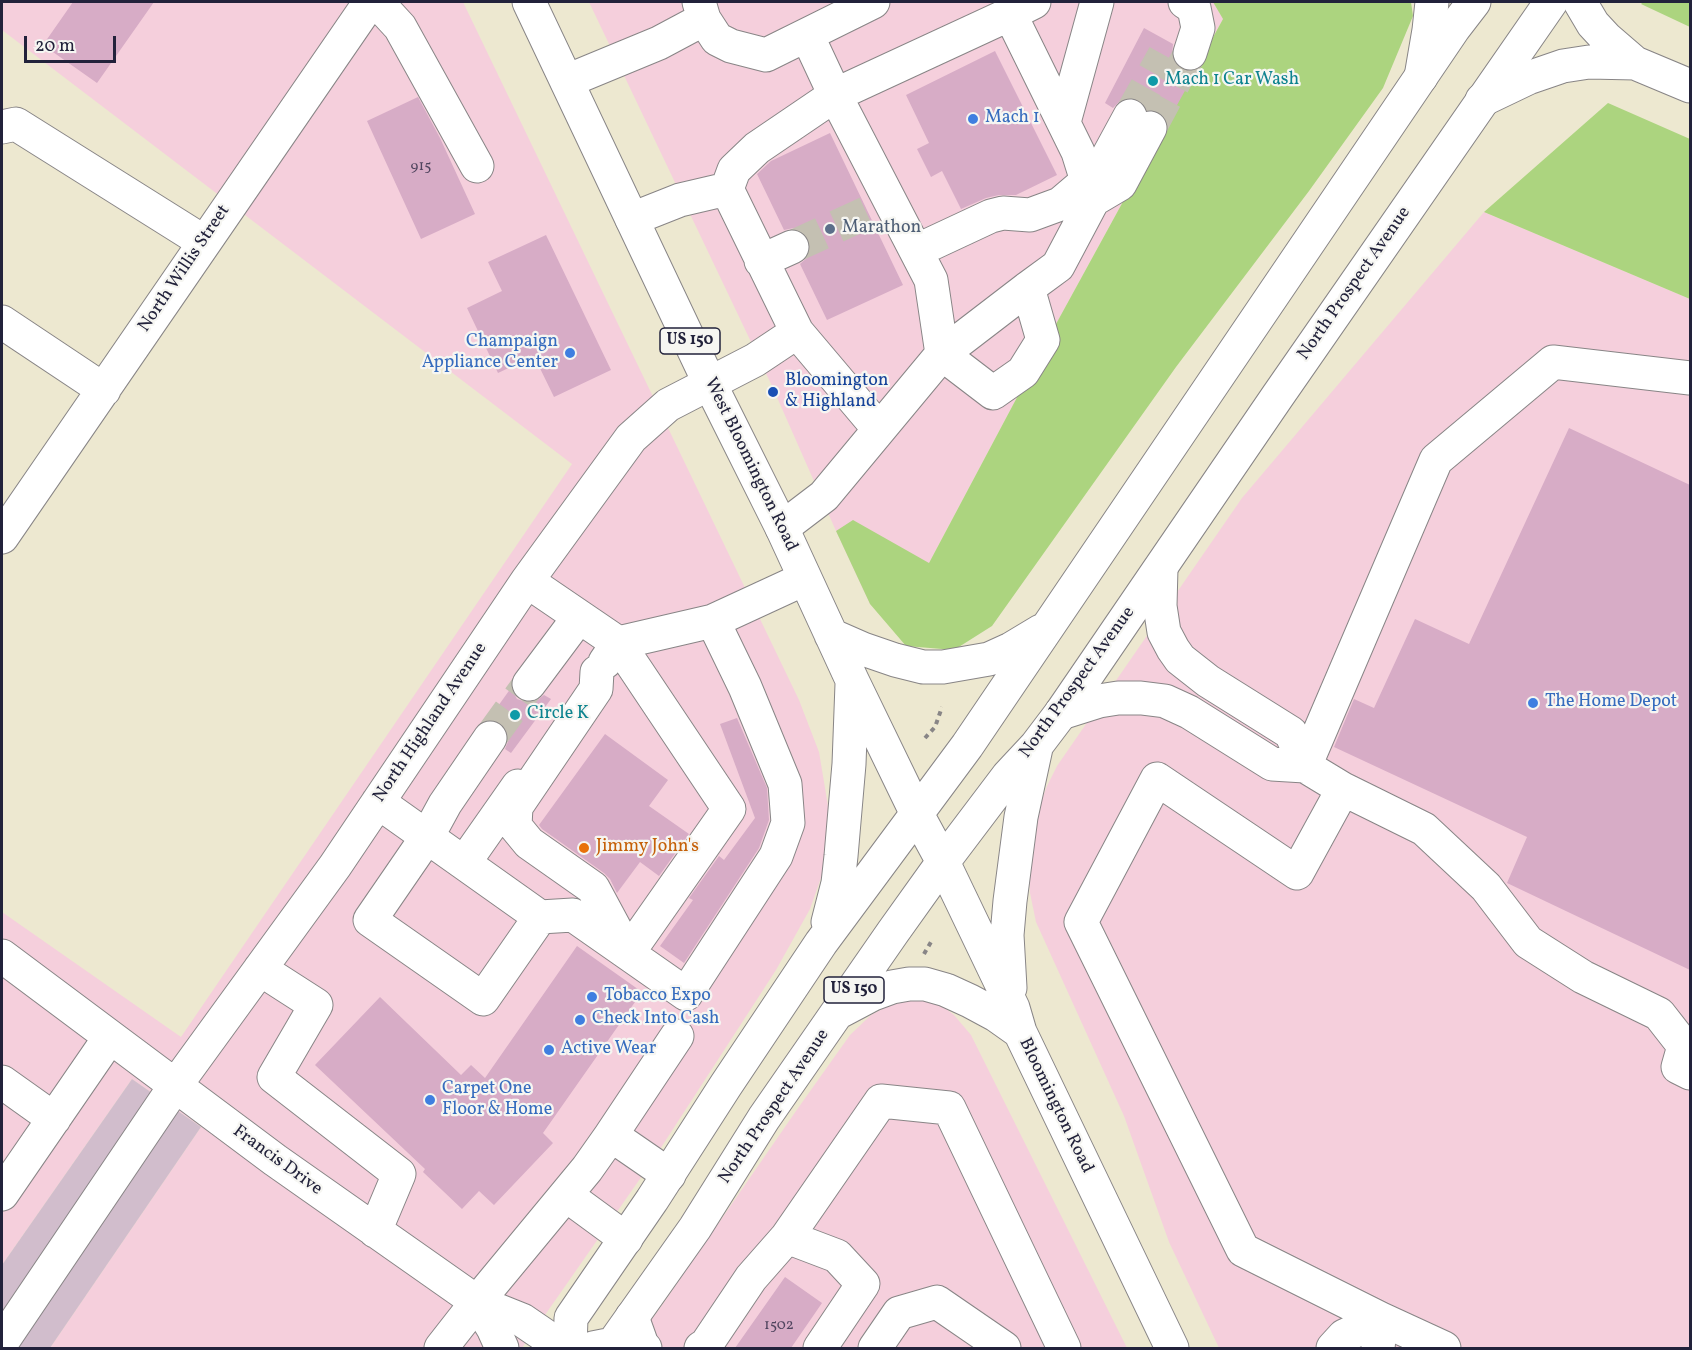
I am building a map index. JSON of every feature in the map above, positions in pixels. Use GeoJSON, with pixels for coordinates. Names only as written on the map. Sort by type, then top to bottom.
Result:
{"type":"FeatureCollection","features":[{"type":"Feature","properties":{"kind":"main road","name":"North Willis Street"},"geometry":{"type":"LineString","coordinates":[[2,537],[370,2]]}},
{"type":"Feature","properties":{"kind":"main road"},"geometry":{"type":"LineString","coordinates":[[377,2],[400,27],[477,166]]}},
{"type":"Feature","properties":{"kind":"main road","name":"West Bloomington Road"},"geometry":{"type":"LineString","coordinates":[[529,2],[710,384],[782,528],[852,680],[943,862]]}},
{"type":"Feature","properties":{"kind":"main road"},"geometry":{"type":"LineString","coordinates":[[567,81],[659,43],[701,10],[717,39],[731,46],[766,55],[873,2]]}},
{"type":"Feature","properties":{"kind":"main road"},"geometry":{"type":"LineString","coordinates":[[1064,122],[1098,2]]}},
{"type":"Feature","properties":{"kind":"main road"},"geometry":{"type":"LineString","coordinates":[[1175,2],[1178,6],[1181,48],[1198,28],[1194,8],[1185,2]]}},
{"type":"Feature","properties":{"kind":"main road"},"geometry":{"type":"LineString","coordinates":[[1421,77],[1432,2]]}},
{"type":"Feature","properties":{"kind":"main road"},"geometry":{"type":"LineString","coordinates":[[821,943],[967,746],[1474,2]]}},
{"type":"Feature","properties":{"kind":"main road","name":"North Prospect Avenue"},"geometry":{"type":"LineString","coordinates":[[593,1348],[613,1344],[695,1228],[764,1118],[943,862],[1008,776],[1036,746],[1061,713],[1551,2]]}},
{"type":"Feature","properties":{"kind":"main road"},"geometry":{"type":"LineString","coordinates":[[1580,2],[1593,24],[1635,63],[1690,86]]}},
{"type":"Feature","properties":{"kind":"main road"},"geometry":{"type":"LineString","coordinates":[[879,429],[797,332],[760,261],[727,189],[734,170],[757,148],[835,95],[1022,8],[1064,122],[1078,152],[1090,190]]}},
{"type":"Feature","properties":{"kind":"main road"},"geometry":{"type":"LineString","coordinates":[[807,35],[835,95],[879,207],[916,251],[930,280],[942,354],[993,393],[1023,372],[1043,340],[1028,288]]}},
{"type":"Feature","properties":{"kind":"main road"},"geometry":{"type":"LineString","coordinates":[[1482,100],[1528,78],[1563,66],[1589,62],[1635,63]]}},
{"type":"Feature","properties":{"kind":"main road"},"geometry":{"type":"LineString","coordinates":[[782,528],[824,496],[942,354],[1058,266],[1099,173],[1140,122]]}},
{"type":"Feature","properties":{"kind":"main road"},"geometry":{"type":"LineString","coordinates":[[2,127],[16,124],[204,242]]}},
{"type":"Feature","properties":{"kind":"main road"},"geometry":{"type":"LineString","coordinates":[[632,219],[680,200],[727,189]]}},
{"type":"Feature","properties":{"kind":"main road"},"geometry":{"type":"LineString","coordinates":[[916,251],[991,216],[1003,213],[1030,215],[1090,190]]}},
{"type":"Feature","properties":{"kind":"main road"},"geometry":{"type":"LineString","coordinates":[[760,261],[792,247]]}},
{"type":"Feature","properties":{"kind":"main road"},"geometry":{"type":"LineString","coordinates":[[2,322],[104,390]]}},
{"type":"Feature","properties":{"kind":"main road","name":"North Highland Avenue"},"geometry":{"type":"LineString","coordinates":[[2,1342],[175,1086],[335,866],[526,581],[631,438],[668,405],[755,360],[797,332]]}},
{"type":"Feature","properties":{"kind":"main road"},"geometry":{"type":"LineString","coordinates":[[1305,766],[1436,460],[1553,362],[1690,378]]}},
{"type":"Feature","properties":{"kind":"main road"},"geometry":{"type":"LineString","coordinates":[[1161,568],[1160,606],[1164,632],[1180,659],[1208,681],[1291,734],[1305,766]]}},
{"type":"Feature","properties":{"kind":"main road"},"geometry":{"type":"LineString","coordinates":[[464,863],[618,643],[713,621],[804,579]]}},
{"type":"Feature","properties":{"kind":"main road"},"geometry":{"type":"LineString","coordinates":[[526,581],[618,643],[729,809],[628,953]]}},
{"type":"Feature","properties":{"kind":"main road"},"geometry":{"type":"LineString","coordinates":[[529,684],[579,617]]}},
{"type":"Feature","properties":{"kind":"main road"},"geometry":{"type":"LineString","coordinates":[[378,802],[540,917],[573,915],[686,994],[776,856],[788,823],[785,784],[745,687],[713,621]]}},
{"type":"Feature","properties":{"kind":"main road"},"geometry":{"type":"LineString","coordinates":[[831,635],[895,660],[923,667],[943,667],[989,658],[1011,650],[1050,625]]}},
{"type":"Feature","properties":{"kind":"main road"},"geometry":{"type":"LineString","coordinates":[[597,672],[596,689],[516,807],[515,826],[529,843],[593,888],[628,953]]}},
{"type":"Feature","properties":{"kind":"main road"},"geometry":{"type":"LineString","coordinates":[[821,943],[838,883],[849,764],[852,680]]}},
{"type":"Feature","properties":{"kind":"main road"},"geometry":{"type":"LineString","coordinates":[[1061,713],[1099,701],[1118,698],[1165,701],[1189,712],[1272,764],[1305,766],[1343,789],[1424,829],[1486,887],[1528,942],[1583,977],[1659,1014],[1684,1046],[1678,1067],[1690,1073]]}},
{"type":"Feature","properties":{"kind":"main road"},"geometry":{"type":"LineString","coordinates":[[490,738],[445,804],[427,837],[370,920],[483,999],[540,917]]}},
{"type":"Feature","properties":{"kind":"main road"},"geometry":{"type":"LineString","coordinates":[[838,1013],[873,994],[892,987],[925,984],[946,990],[996,1015],[1016,1020],[1008,964],[1007,935],[1021,817],[1036,746]]}},
{"type":"Feature","properties":{"kind":"main road"},"geometry":{"type":"LineString","coordinates":[[1343,789],[1297,873],[1157,779],[1081,922],[1242,1250],[1380,1334]]}},
{"type":"Feature","properties":{"kind":"main road","name":"Bloomington Road"},"geometry":{"type":"LineString","coordinates":[[943,862],[1172,1348]]}},
{"type":"Feature","properties":{"kind":"main road","name":"US 150"},"geometry":{"type":"LineString","coordinates":[[570,1348],[572,1318],[821,943]]}},
{"type":"Feature","properties":{"kind":"main road","name":"Francis Drive"},"geometry":{"type":"LineString","coordinates":[[2,956],[275,1160],[375,1231],[477,1302],[522,1320],[562,1348]]}},
{"type":"Feature","properties":{"kind":"main road"},"geometry":{"type":"LineString","coordinates":[[260,969],[316,1005],[274,1077],[399,1174],[375,1231]]}},
{"type":"Feature","properties":{"kind":"main road"},"geometry":{"type":"LineString","coordinates":[[441,1348],[587,1169],[676,1036]]}},
{"type":"Feature","properties":{"kind":"main road"},"geometry":{"type":"LineString","coordinates":[[2,1194],[110,1037]]}},
{"type":"Feature","properties":{"kind":"main road"},"geometry":{"type":"LineString","coordinates":[[2,1082],[54,1119]]}},
{"type":"Feature","properties":{"kind":"main road"},"geometry":{"type":"LineString","coordinates":[[701,1348],[706,1345],[751,1278],[787,1237],[881,1101],[949,1108],[1064,1348]]}},
{"type":"Feature","properties":{"kind":"main road"},"geometry":{"type":"LineString","coordinates":[[611,1135],[669,1175]]}},
{"type":"Feature","properties":{"kind":"main road"},"geometry":{"type":"LineString","coordinates":[[566,1195],[626,1239]]}},
{"type":"Feature","properties":{"kind":"main road"},"geometry":{"type":"LineString","coordinates":[[787,1237],[837,1256],[863,1284],[820,1348]]}},
{"type":"Feature","properties":{"kind":"main road"},"geometry":{"type":"LineString","coordinates":[[477,1302],[502,1348]]}},
{"type":"Feature","properties":{"kind":"main road"},"geometry":{"type":"LineString","coordinates":[[875,1348],[899,1313],[937,1302],[1004,1348]]}},
{"type":"Feature","properties":{"kind":"main road"},"geometry":{"type":"LineString","coordinates":[[632,1317],[645,1348]]}},
{"type":"Feature","properties":{"kind":"main road"},"geometry":{"type":"LineString","coordinates":[[1333,1348],[1344,1336],[1380,1334],[1444,1348]]}},
{"type":"Feature","properties":{"kind":"path"},"geometry":{"type":"LineString","coordinates":[[926,738],[935,727],[942,707]]}},
{"type":"Feature","properties":{"kind":"shaded area"},"geometry":{"type":"Polygon","coordinates":[[[2,2],[463,2],[799,700],[819,752],[828,806],[829,855],[810,909],[776,970],[651,1163],[522,1348],[50,1348],[201,1127],[132,1079],[2,1265],[2,912],[181,1037],[572,464],[2,30],[2,2]]]}},
{"type":"Feature","properties":{"kind":"shaded area"},"geometry":{"type":"Polygon","coordinates":[[[589,2],[1213,2],[1223,19],[1056,324],[929,563],[870,604],[772,386],[589,2]]]}},
{"type":"Feature","properties":{"kind":"shaded area"},"geometry":{"type":"Polygon","coordinates":[[[1484,212],[1690,299],[1690,1348],[1219,1348],[1169,1242],[1124,1116],[1036,922],[1030,893],[1029,873],[1038,810],[1057,766],[1242,498],[1484,212]]]}},
{"type":"Feature","properties":{"kind":"shaded area"},"geometry":{"type":"Polygon","coordinates":[[[925,999],[941,1005],[954,1015],[971,1035],[1127,1348],[630,1348],[850,1035],[871,1015],[888,1006],[925,999]]]}},
{"type":"Feature","properties":{"kind":"shaded area"},"geometry":{"type":"Polygon","coordinates":[[[132,1079],[201,1127],[50,1348],[2,1348],[2,1265],[132,1079]]]}},
{"type":"Feature","properties":{"kind":"green space"},"geometry":{"type":"Polygon","coordinates":[[[1213,2],[1411,2],[1413,16],[1383,88],[1309,191],[1176,367],[992,626],[954,650],[906,646],[870,604],[836,531],[853,520],[929,563],[1056,324],[1223,19],[1213,2]]]}},
{"type":"Feature","properties":{"kind":"green space"},"geometry":{"type":"Polygon","coordinates":[[[1643,2],[1690,2],[1690,27],[1641,4],[1643,2]]]}},
{"type":"Feature","properties":{"kind":"green space"},"geometry":{"type":"Polygon","coordinates":[[[1608,103],[1690,139],[1690,299],[1484,212],[1608,103]]]}},
{"type":"Feature","properties":{"kind":"building"},"geometry":{"type":"Polygon","coordinates":[[[73,2],[154,2],[97,83],[43,45],[73,2]]]}},
{"type":"Feature","properties":{"kind":"building","name":"Mach 1 Car Wash"},"geometry":{"type":"Polygon","coordinates":[[[1144,28],[1173,44],[1172,56],[1177,66],[1185,71],[1196,71],[1167,123],[1166,118],[1159,112],[1147,110],[1138,99],[1130,97],[1121,100],[1113,108],[1105,103],[1144,28]]]}},
{"type":"Feature","properties":{"kind":"building","name":"Mach 1"},"geometry":{"type":"Polygon","coordinates":[[[995,51],[1057,175],[1016,195],[986,198],[961,209],[942,171],[931,177],[917,149],[929,143],[906,95],[995,51]]]}},
{"type":"Feature","properties":{"kind":"building"},"geometry":{"type":"Polygon","coordinates":[[[418,97],[440,138],[475,214],[421,239],[367,121],[418,97]]]}},
{"type":"Feature","properties":{"kind":"building","name":"Marathon"},"geometry":{"type":"Polygon","coordinates":[[[830,133],[903,285],[827,320],[800,264],[808,257],[811,249],[809,239],[803,232],[794,228],[784,230],[757,174],[771,161],[830,133]]]}},
{"type":"Feature","properties":{"kind":"building"},"geometry":{"type":"Polygon","coordinates":[[[546,235],[611,370],[554,397],[534,356],[498,373],[467,308],[502,291],[488,262],[546,235]]]}},
{"type":"Feature","properties":{"kind":"building","name":"The Home Depot"},"geometry":{"type":"Polygon","coordinates":[[[1569,428],[1690,485],[1690,970],[1507,883],[1527,837],[1334,747],[1354,699],[1374,708],[1415,619],[1469,644],[1569,428]]]}},
{"type":"Feature","properties":{"kind":"building","name":"Circle K"},"geometry":{"type":"Polygon","coordinates":[[[511,688],[517,699],[526,702],[536,701],[544,695],[551,699],[511,753],[505,749],[509,739],[507,729],[500,722],[488,720],[511,688]]]}},
{"type":"Feature","properties":{"kind":"building"},"geometry":{"type":"Polygon","coordinates":[[[737,718],[767,788],[769,820],[759,848],[684,963],[660,946],[693,900],[689,898],[719,856],[724,860],[755,818],[720,724],[737,718]]]}},
{"type":"Feature","properties":{"kind":"building"},"geometry":{"type":"Polygon","coordinates":[[[605,734],[668,780],[649,806],[689,834],[659,876],[640,862],[617,893],[604,873],[539,825],[605,734]]]}},
{"type":"Feature","properties":{"kind":"building","name":"Carpet One Floor & Home"},"geometry":{"type":"Polygon","coordinates":[[[577,946],[642,992],[543,1133],[553,1143],[494,1205],[479,1191],[462,1209],[423,1172],[425,1169],[315,1065],[380,997],[461,1075],[471,1065],[485,1078],[577,946]]]}},
{"type":"Feature","properties":{"kind":"building"},"geometry":{"type":"Polygon","coordinates":[[[785,1277],[822,1303],[791,1348],[735,1348],[785,1277]]]}},
{"type":"Feature","properties":{"kind":"tunnel"},"geometry":{"type":"LineString","coordinates":[[1150,128],[1190,53]]}},
{"type":"Feature","properties":{"kind":"tunnel"},"geometry":{"type":"LineString","coordinates":[[1130,116],[1164,55]]}},
{"type":"Feature","properties":{"kind":"tunnel"},"geometry":{"type":"LineString","coordinates":[[792,247],[868,212]]}},
{"type":"Feature","properties":{"kind":"tunnel"},"geometry":{"type":"LineString","coordinates":[[490,738],[529,684]]}},
{"type":"Feature","properties":{"kind":"place","name":"Mach 1 Car Wash"},"geometry":{"type":"Point","coordinates":[1153,81]}},
{"type":"Feature","properties":{"kind":"place","name":"Mach 1"},"geometry":{"type":"Point","coordinates":[973,119]}},
{"type":"Feature","properties":{"kind":"place","name":"Marathon"},"geometry":{"type":"Point","coordinates":[830,229]}},
{"type":"Feature","properties":{"kind":"place","name":"Champaign Appliance Center"},"geometry":{"type":"Point","coordinates":[570,353]}},
{"type":"Feature","properties":{"kind":"place","name":"Bloomington & Highland"},"geometry":{"type":"Point","coordinates":[773,392]}},
{"type":"Feature","properties":{"kind":"place","name":"The Home Depot"},"geometry":{"type":"Point","coordinates":[1533,703]}},
{"type":"Feature","properties":{"kind":"place","name":"Circle K"},"geometry":{"type":"Point","coordinates":[515,715]}},
{"type":"Feature","properties":{"kind":"place","name":"Jimmy John's"},"geometry":{"type":"Point","coordinates":[584,848]}},
{"type":"Feature","properties":{"kind":"place","name":"Tobacco Expo"},"geometry":{"type":"Point","coordinates":[592,997]}},
{"type":"Feature","properties":{"kind":"place","name":"Check Into Cash"},"geometry":{"type":"Point","coordinates":[580,1020]}},
{"type":"Feature","properties":{"kind":"place","name":"Active Wear"},"geometry":{"type":"Point","coordinates":[549,1050]}},
{"type":"Feature","properties":{"kind":"place","name":"Carpet One Floor & Home"},"geometry":{"type":"Point","coordinates":[430,1100]}}]}
